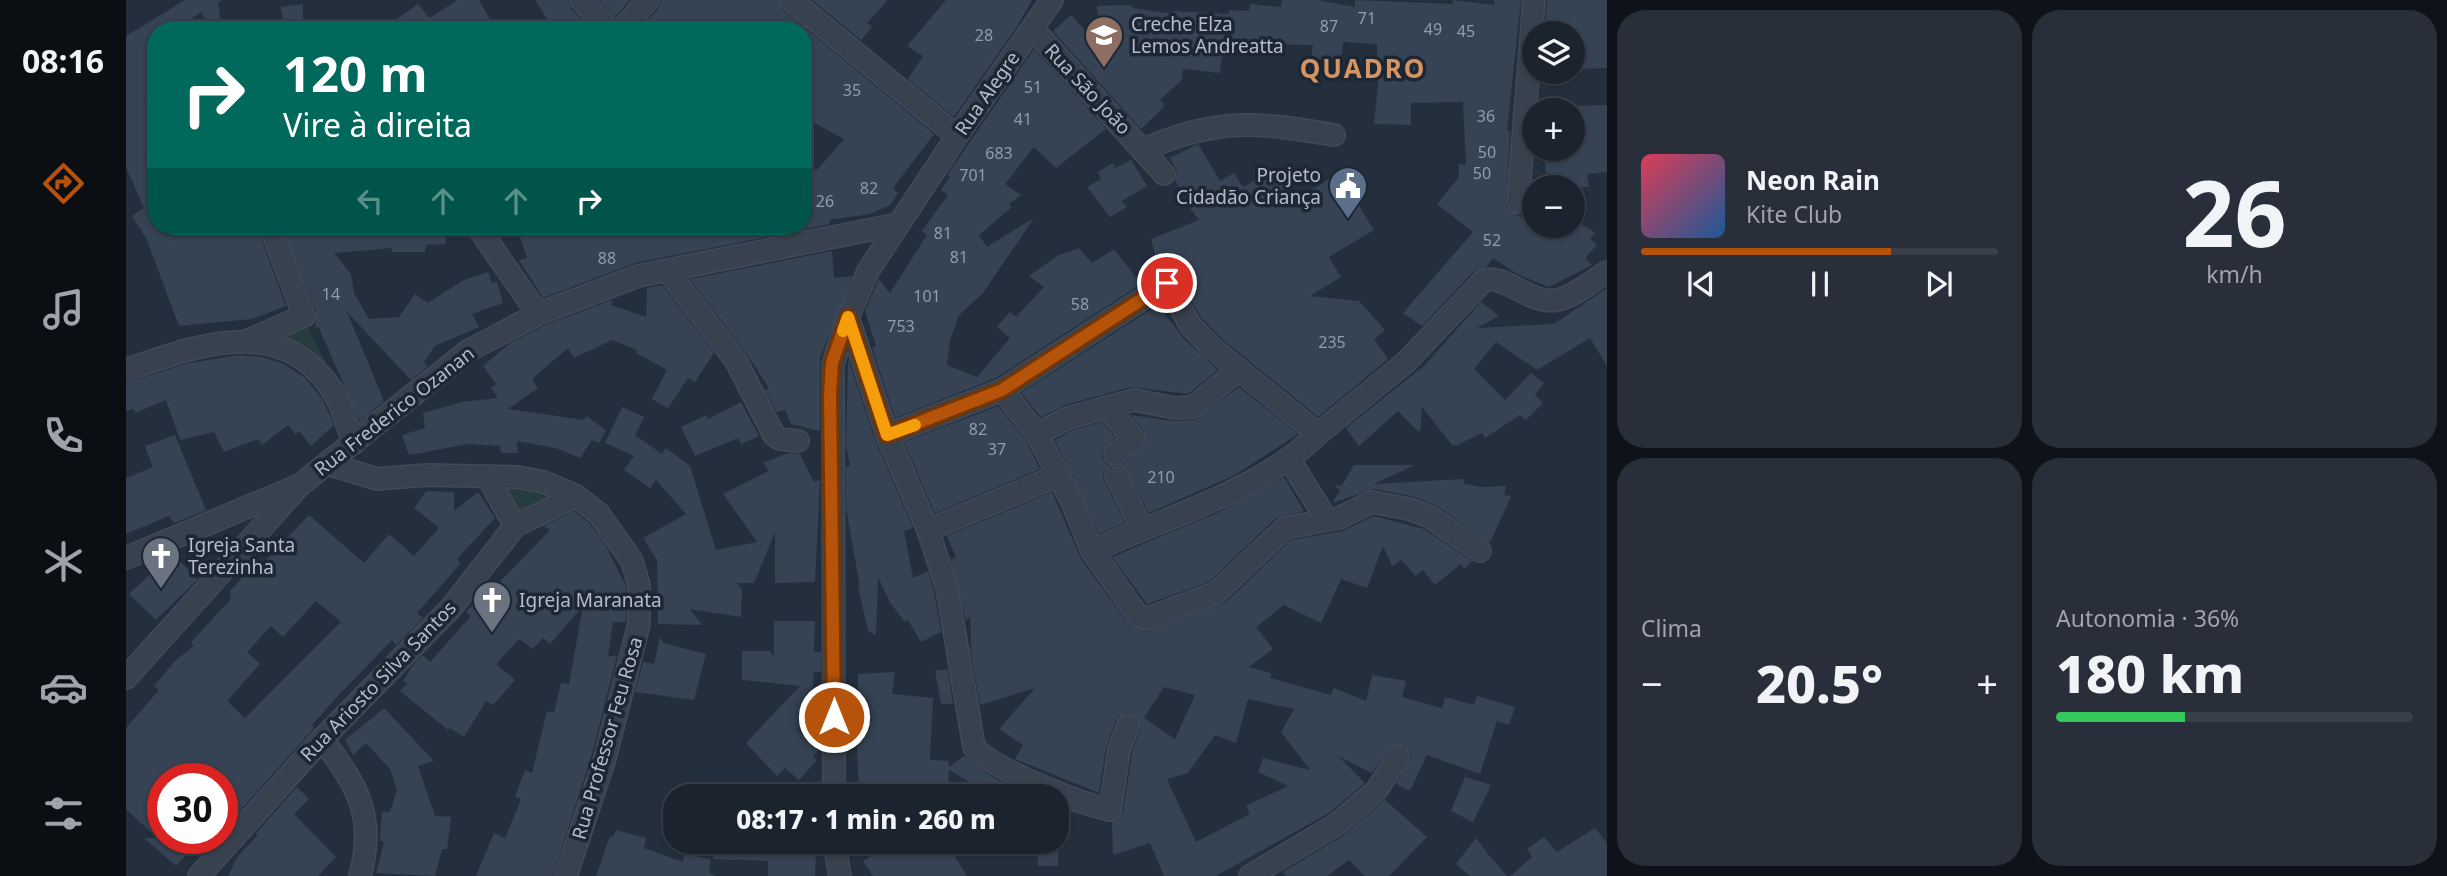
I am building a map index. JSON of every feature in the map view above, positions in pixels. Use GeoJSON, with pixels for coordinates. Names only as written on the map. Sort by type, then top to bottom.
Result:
{"type":"FeatureCollection","features":[{"type":"Feature","properties":{"kind":"street"},"geometry":{"type":"LineString","coordinates":[[581,0],[601,21]]}},
{"type":"Feature","properties":{"kind":"street"},"geometry":{"type":"LineString","coordinates":[[629,21],[648,0]]}},
{"type":"Feature","properties":{"kind":"street"},"geometry":{"type":"LineString","coordinates":[[791,0],[957,136]]}},
{"type":"Feature","properties":{"kind":"street","name":"Rua Alegre"},"geometry":{"type":"LineString","coordinates":[[834,784],[834,475],[830,395],[832,363],[868,271],[957,136],[1052,0]]}},
{"type":"Feature","properties":{"kind":"street"},"geometry":{"type":"LineString","coordinates":[[1518,202],[1534,0]]}},
{"type":"Feature","properties":{"kind":"street","name":"Rua São João"},"geometry":{"type":"LineString","coordinates":[[1033,29],[1164,174]]}},
{"type":"Feature","properties":{"kind":"street","name":"Rua São João"},"geometry":{"type":"LineString","coordinates":[[1143,150],[1203,128],[1244,122],[1334,135]]}},
{"type":"Feature","properties":{"kind":"street","name":"Rua Frederico Ozanan"},"geometry":{"type":"LineString","coordinates":[[126,678],[300,485],[468,351],[538,314],[638,276],[899,224]]}},
{"type":"Feature","properties":{"kind":"street"},"geometry":{"type":"LineString","coordinates":[[483,235],[538,314]]}},
{"type":"Feature","properties":{"kind":"street"},"geometry":{"type":"LineString","coordinates":[[793,235],[802,242]]}},
{"type":"Feature","properties":{"kind":"street"},"geometry":{"type":"LineString","coordinates":[[249,340],[304,316],[274,236]]}},
{"type":"Feature","properties":{"kind":"street"},"geometry":{"type":"LineString","coordinates":[[667,270],[736,361],[774,435],[798,441]]}},
{"type":"Feature","properties":{"kind":"street"},"geometry":{"type":"LineString","coordinates":[[1092,551],[1222,494],[1289,459],[1406,362],[1484,280],[1495,280],[1534,297],[1557,300],[1607,272]]}},
{"type":"Feature","properties":{"kind":"street"},"geometry":{"type":"LineString","coordinates":[[887,435],[1002,390],[1167,283],[1190,325],[1239,370],[1318,434]]}},
{"type":"Feature","properties":{"kind":"street"},"geometry":{"type":"LineString","coordinates":[[848,317],[887,435],[928,530],[952,611],[974,747],[986,758],[1062,796],[1110,810],[1119,750],[1128,726]]}},
{"type":"Feature","properties":{"kind":"street"},"geometry":{"type":"LineString","coordinates":[[126,370],[209,342],[249,340],[290,352],[320,373],[335,395],[354,443]]}},
{"type":"Feature","properties":{"kind":"street"},"geometry":{"type":"LineString","coordinates":[[1037,434],[1068,418],[1135,400],[1175,408],[1193,407],[1239,370]]}},
{"type":"Feature","properties":{"kind":"street"},"geometry":{"type":"LineString","coordinates":[[1002,390],[1037,434],[1072,502],[1092,551],[1136,613],[1150,619],[1216,593],[1285,528],[1339,518],[1364,504],[1379,501],[1430,517],[1480,551]]}},
{"type":"Feature","properties":{"kind":"street"},"geometry":{"type":"LineString","coordinates":[[1106,407],[1134,439],[1116,464],[1142,529]]}},
{"type":"Feature","properties":{"kind":"street"},"geometry":{"type":"LineString","coordinates":[[1289,459],[1327,520]]}},
{"type":"Feature","properties":{"kind":"street","name":"Rua Professor Feu Rosa"},"geometry":{"type":"LineString","coordinates":[[328,464],[377,479],[426,475],[487,476],[544,482],[576,496],[599,514],[632,561],[639,585],[639,624],[605,758],[566,876]]}},
{"type":"Feature","properties":{"kind":"street"},"geometry":{"type":"LineString","coordinates":[[487,476],[515,526],[576,496]]}},
{"type":"Feature","properties":{"kind":"street"},"geometry":{"type":"LineString","coordinates":[[928,530],[1057,476]]}},
{"type":"Feature","properties":{"kind":"street"},"geometry":{"type":"LineString","coordinates":[[126,558],[300,485]]}},
{"type":"Feature","properties":{"kind":"street","name":"Rua Ariosto Silva Santos"},"geometry":{"type":"LineString","coordinates":[[199,876],[322,739],[450,609],[515,526]]}},
{"type":"Feature","properties":{"kind":"street"},"geometry":{"type":"LineString","coordinates":[[322,739],[348,773],[365,809],[368,845],[360,876]]}},
{"type":"Feature","properties":{"kind":"street"},"geometry":{"type":"LineString","coordinates":[[1250,876],[1337,824],[1376,791],[1398,757]]}},
{"type":"Feature","properties":{"kind":"street"},"geometry":{"type":"LineString","coordinates":[[836,854],[840,876]]}},
{"type":"Feature","properties":{"kind":"green space"},"geometry":{"type":"Polygon","coordinates":[[[306,325],[333,376],[295,341],[272,335],[306,325]]]}},
{"type":"Feature","properties":{"kind":"green space"},"geometry":{"type":"Polygon","coordinates":[[[504,482],[559,496],[520,517],[504,482]]]}},
{"type":"Feature","properties":{"kind":"building"},"geometry":{"type":"Polygon","coordinates":[[[185,0],[222,0],[218,3],[221,21],[205,21],[202,12],[187,21],[151,21],[185,0]]]}},
{"type":"Feature","properties":{"kind":"building"},"geometry":{"type":"Polygon","coordinates":[[[458,0],[479,0],[491,21],[394,21],[418,4],[429,18],[458,0]]]}},
{"type":"Feature","properties":{"kind":"building"},"geometry":{"type":"Polygon","coordinates":[[[535,0],[568,0],[571,9],[583,21],[548,21],[535,0]]]}},
{"type":"Feature","properties":{"kind":"building"},"geometry":{"type":"Polygon","coordinates":[[[599,0],[630,0],[615,17],[599,0]]]}},
{"type":"Feature","properties":{"kind":"building"},"geometry":{"type":"Polygon","coordinates":[[[661,0],[778,0],[783,10],[796,21],[647,21],[658,9],[661,0]]]}},
{"type":"Feature","properties":{"kind":"building"},"geometry":{"type":"Polygon","coordinates":[[[812,0],[888,0],[867,23],[872,27],[861,40],[812,0]]]}},
{"type":"Feature","properties":{"kind":"building"},"geometry":{"type":"Polygon","coordinates":[[[946,0],[1032,0],[1018,25],[954,117],[908,79],[923,56],[907,46],[946,0]]]}},
{"type":"Feature","properties":{"kind":"building"},"geometry":{"type":"Polygon","coordinates":[[[1282,0],[1316,0],[1355,7],[1355,0],[1452,4],[1453,0],[1494,5],[1494,0],[1521,0],[1507,131],[1510,131],[1506,207],[1522,218],[1522,238],[1585,238],[1585,226],[1596,233],[1590,238],[1597,245],[1585,258],[1592,265],[1549,287],[1519,275],[1493,258],[1486,267],[1474,271],[1422,326],[1403,313],[1473,232],[1437,204],[1459,177],[1459,164],[1466,165],[1463,102],[1411,103],[1411,125],[1374,124],[1380,66],[1377,66],[1377,44],[1343,42],[1341,61],[1311,59],[1313,45],[1263,44],[1262,50],[1237,49],[1236,56],[1222,54],[1220,73],[1183,69],[1182,80],[1160,100],[1165,106],[1141,129],[1053,31],[1071,15],[1101,48],[1097,6],[1132,5],[1132,8],[1173,14],[1173,11],[1229,14],[1229,10],[1249,11],[1250,4],[1281,7],[1282,0]]]}},
{"type":"Feature","properties":{"kind":"building"},"geometry":{"type":"Polygon","coordinates":[[[1547,0],[1607,0],[1607,68],[1585,69],[1585,21],[1546,21],[1547,0]]]}},
{"type":"Feature","properties":{"kind":"building"},"geometry":{"type":"Polygon","coordinates":[[[303,4],[303,21],[284,21],[280,7],[303,4]]]}},
{"type":"Feature","properties":{"kind":"building"},"geometry":{"type":"Polygon","coordinates":[[[147,23],[147,100],[144,101],[147,108],[147,156],[144,159],[147,169],[147,235],[261,235],[286,306],[252,319],[179,326],[147,240],[132,216],[144,208],[126,167],[126,36],[147,23]]]}},
{"type":"Feature","properties":{"kind":"building"},"geometry":{"type":"Polygon","coordinates":[[[812,34],[934,134],[893,188],[898,193],[890,205],[870,214],[829,220],[830,224],[812,228],[812,170],[818,169],[844,139],[812,122],[812,34]]]}},
{"type":"Feature","properties":{"kind":"building"},"geometry":{"type":"Polygon","coordinates":[[[1034,49],[1106,129],[1056,168],[1034,147],[1005,184],[1021,195],[1009,204],[1012,207],[979,235],[987,247],[1034,218],[983,293],[959,315],[950,340],[947,365],[977,377],[1010,338],[997,327],[1010,312],[1016,317],[1044,287],[1029,276],[1057,256],[1079,248],[1092,263],[1114,249],[1141,284],[996,378],[895,418],[872,347],[876,346],[865,311],[879,279],[890,293],[927,235],[922,231],[948,195],[941,190],[950,176],[947,175],[1034,49]]]}},
{"type":"Feature","properties":{"kind":"building"},"geometry":{"type":"Polygon","coordinates":[[[1607,105],[1607,172],[1587,174],[1589,187],[1585,187],[1585,175],[1546,173],[1545,161],[1585,161],[1585,106],[1607,105]]]}},
{"type":"Feature","properties":{"kind":"building"},"geometry":{"type":"Polygon","coordinates":[[[1198,144],[1220,181],[1234,173],[1243,187],[1272,171],[1280,182],[1285,178],[1297,199],[1334,176],[1339,182],[1343,180],[1374,230],[1329,257],[1341,277],[1310,296],[1359,301],[1385,330],[1374,339],[1388,359],[1318,417],[1220,337],[1201,317],[1174,272],[1160,272],[1151,239],[1199,220],[1175,180],[1177,171],[1170,158],[1198,144]]]}},
{"type":"Feature","properties":{"kind":"building"},"geometry":{"type":"Polygon","coordinates":[[[1131,160],[1147,186],[1122,201],[1127,207],[1110,217],[1087,187],[1101,179],[1098,172],[1113,163],[1115,168],[1131,160]]]}},
{"type":"Feature","properties":{"kind":"building"},"geometry":{"type":"Polygon","coordinates":[[[286,235],[446,235],[446,244],[426,245],[425,252],[391,252],[392,248],[334,253],[351,274],[354,293],[369,319],[399,317],[415,294],[428,303],[462,281],[488,272],[492,283],[497,282],[503,303],[472,314],[479,327],[435,346],[424,362],[428,366],[411,380],[347,312],[384,401],[360,421],[318,326],[315,328],[316,311],[286,235]]]}},
{"type":"Feature","properties":{"kind":"building"},"geometry":{"type":"Polygon","coordinates":[[[519,235],[773,236],[635,263],[543,298],[519,260],[527,258],[519,235]]]}},
{"type":"Feature","properties":{"kind":"building"},"geometry":{"type":"Polygon","coordinates":[[[832,251],[834,278],[852,276],[820,358],[820,431],[791,424],[785,410],[777,412],[765,390],[769,388],[690,279],[832,251]]]}},
{"type":"Feature","properties":{"kind":"building"},"geometry":{"type":"Polygon","coordinates":[[[662,285],[714,353],[695,382],[688,378],[668,408],[652,399],[667,370],[636,353],[637,350],[612,340],[574,358],[568,348],[534,377],[533,381],[538,388],[508,409],[584,420],[586,416],[606,430],[599,443],[592,440],[580,458],[556,448],[517,441],[518,453],[501,453],[500,446],[469,444],[409,455],[402,435],[425,428],[423,413],[462,402],[498,398],[491,388],[496,384],[483,366],[509,344],[543,326],[612,300],[611,305],[646,317],[647,288],[662,285]]]}},
{"type":"Feature","properties":{"kind":"building"},"geometry":{"type":"Polygon","coordinates":[[[1607,288],[1607,366],[1590,338],[1537,370],[1496,342],[1474,369],[1505,400],[1531,373],[1544,383],[1535,395],[1543,403],[1526,420],[1520,415],[1485,438],[1482,433],[1457,445],[1452,445],[1422,407],[1420,433],[1398,411],[1359,446],[1346,428],[1425,365],[1481,302],[1499,316],[1477,328],[1554,324],[1607,288]]]}},
{"type":"Feature","properties":{"kind":"building"},"geometry":{"type":"Polygon","coordinates":[[[1158,305],[1184,339],[1218,370],[1188,394],[1131,387],[1065,405],[1041,417],[1021,393],[1158,305]]]}},
{"type":"Feature","properties":{"kind":"building"},"geometry":{"type":"Polygon","coordinates":[[[238,355],[262,357],[284,364],[304,377],[323,400],[334,425],[311,446],[299,431],[295,434],[288,425],[262,445],[258,439],[224,452],[214,432],[180,440],[166,400],[135,413],[133,409],[126,411],[126,383],[185,364],[238,355]]]}},
{"type":"Feature","properties":{"kind":"building"},"geometry":{"type":"Polygon","coordinates":[[[848,359],[875,440],[913,528],[904,531],[913,578],[928,571],[934,591],[941,632],[921,642],[908,620],[905,622],[891,604],[878,577],[876,635],[868,631],[846,508],[846,467],[850,465],[846,446],[848,359]]]}},
{"type":"Feature","properties":{"kind":"building"},"geometry":{"type":"Polygon","coordinates":[[[1239,387],[1298,434],[1235,475],[1149,513],[1123,464],[1146,443],[1144,431],[1130,415],[1173,421],[1195,420],[1239,387]]]}},
{"type":"Feature","properties":{"kind":"building"},"geometry":{"type":"Polygon","coordinates":[[[741,402],[759,436],[741,444],[738,438],[695,456],[681,427],[707,415],[708,419],[741,402]]]}},
{"type":"Feature","properties":{"kind":"building"},"geometry":{"type":"Polygon","coordinates":[[[998,406],[1026,441],[1040,469],[935,513],[904,442],[998,406]]]}},
{"type":"Feature","properties":{"kind":"building"},"geometry":{"type":"Polygon","coordinates":[[[622,407],[644,417],[635,435],[662,454],[666,448],[690,466],[716,550],[757,542],[723,494],[769,471],[763,463],[788,453],[800,454],[814,482],[820,480],[815,582],[775,583],[775,532],[754,583],[737,583],[742,590],[741,617],[690,609],[702,625],[658,624],[657,560],[643,538],[686,514],[656,480],[650,488],[624,470],[634,456],[605,443],[622,407]]]}},
{"type":"Feature","properties":{"kind":"building"},"geometry":{"type":"Polygon","coordinates":[[[1102,422],[1115,437],[1103,450],[1102,457],[1108,465],[1103,473],[1104,480],[1125,523],[1099,534],[1055,440],[1073,430],[1102,422]]]}},
{"type":"Feature","properties":{"kind":"building"},"geometry":{"type":"Polygon","coordinates":[[[175,435],[206,510],[174,523],[169,516],[126,534],[126,478],[153,467],[145,446],[175,435]]]}},
{"type":"Feature","properties":{"kind":"building"},"geometry":{"type":"Polygon","coordinates":[[[1354,465],[1415,465],[1374,484],[1464,479],[1464,484],[1482,487],[1506,486],[1504,495],[1511,496],[1490,543],[1437,506],[1412,496],[1374,489],[1332,503],[1340,490],[1334,486],[1342,485],[1354,465]]]}},
{"type":"Feature","properties":{"kind":"building"},"geometry":{"type":"Polygon","coordinates":[[[1284,477],[1304,511],[1276,518],[1209,582],[1147,604],[1112,557],[1217,513],[1284,477]]]}},
{"type":"Feature","properties":{"kind":"building"},"geometry":{"type":"Polygon","coordinates":[[[426,491],[454,492],[454,511],[478,492],[495,518],[457,559],[461,563],[417,613],[423,618],[396,645],[392,640],[337,697],[312,725],[314,728],[238,813],[238,763],[147,763],[147,829],[126,809],[126,728],[159,690],[154,686],[175,661],[194,646],[191,642],[231,599],[230,591],[252,567],[256,570],[309,515],[364,563],[389,534],[414,556],[439,528],[414,508],[426,491]],[[316,601],[283,637],[271,626],[247,652],[260,664],[227,701],[245,718],[341,622],[316,601]]]}},
{"type":"Feature","properties":{"kind":"building"},"geometry":{"type":"Polygon","coordinates":[[[1052,492],[1081,559],[1126,621],[1144,632],[1225,603],[1291,540],[1342,531],[1374,516],[1424,529],[1472,561],[1464,569],[1461,564],[1435,585],[1423,570],[1416,576],[1401,560],[1392,566],[1383,546],[1367,588],[1341,579],[1321,623],[1284,605],[1256,627],[1273,649],[1249,667],[1271,673],[1270,678],[1331,695],[1334,688],[1366,701],[1372,675],[1406,681],[1402,697],[1442,708],[1445,697],[1474,705],[1477,696],[1515,707],[1509,725],[1497,721],[1480,774],[1427,755],[1410,791],[1396,784],[1411,758],[1405,746],[1391,746],[1372,773],[1338,756],[1365,783],[1329,813],[1216,876],[1164,876],[1150,843],[1113,855],[1112,823],[1119,819],[1123,812],[1132,753],[1140,730],[1138,718],[1127,713],[1116,721],[1106,748],[1099,793],[1015,759],[1023,745],[999,729],[1035,688],[980,705],[971,654],[970,617],[966,620],[951,559],[956,557],[947,536],[1052,492]],[[1164,687],[1144,718],[1175,739],[1195,695],[1164,687]],[[1248,699],[1236,743],[1215,735],[1188,773],[1167,779],[1196,842],[1250,814],[1246,806],[1288,786],[1258,772],[1263,758],[1310,770],[1281,732],[1294,709],[1248,699]]]}},
{"type":"Feature","properties":{"kind":"building"},"geometry":{"type":"Polygon","coordinates":[[[574,511],[589,523],[606,546],[626,587],[626,622],[613,622],[608,656],[617,656],[592,754],[553,876],[476,876],[494,833],[505,838],[521,799],[515,797],[525,770],[532,773],[547,711],[554,713],[561,683],[569,684],[583,606],[550,644],[543,638],[533,649],[519,639],[496,664],[515,680],[493,705],[486,701],[464,737],[450,728],[448,730],[400,691],[407,683],[403,681],[413,665],[423,655],[430,662],[471,616],[466,612],[487,591],[489,593],[550,530],[544,526],[574,511]]]}},
{"type":"Feature","properties":{"kind":"building","name":"Igreja Santa Terezinha"},"geometry":{"type":"Polygon","coordinates":[[[169,557],[176,566],[180,562],[198,579],[156,620],[129,594],[169,557]]]}},
{"type":"Feature","properties":{"kind":"building"},"geometry":{"type":"Polygon","coordinates":[[[774,621],[815,621],[814,652],[821,652],[821,672],[814,672],[810,730],[797,729],[819,751],[813,756],[817,760],[799,780],[785,768],[777,776],[746,743],[800,686],[742,680],[742,651],[770,651],[774,657],[774,621]]]}},
{"type":"Feature","properties":{"kind":"building"},"geometry":{"type":"Polygon","coordinates":[[[660,637],[663,643],[706,654],[694,700],[635,692],[643,662],[654,664],[660,637]]]}},
{"type":"Feature","properties":{"kind":"building"},"geometry":{"type":"Polygon","coordinates":[[[935,670],[948,670],[953,704],[941,704],[935,670]]]}},
{"type":"Feature","properties":{"kind":"building"},"geometry":{"type":"Polygon","coordinates":[[[895,672],[892,694],[933,698],[930,760],[949,761],[949,767],[964,756],[992,777],[1007,784],[973,784],[949,770],[948,784],[859,784],[858,674],[895,672]]]}},
{"type":"Feature","properties":{"kind":"building"},"geometry":{"type":"Polygon","coordinates":[[[384,708],[434,761],[418,766],[435,816],[451,817],[447,849],[442,849],[435,876],[376,873],[384,842],[380,841],[382,812],[390,812],[397,790],[390,769],[366,743],[353,755],[345,740],[384,708]]]}},
{"type":"Feature","properties":{"kind":"building"},"geometry":{"type":"Polygon","coordinates":[[[1465,777],[1491,785],[1473,822],[1451,811],[1465,777]]]}},
{"type":"Feature","properties":{"kind":"building"},"geometry":{"type":"Polygon","coordinates":[[[297,787],[309,799],[294,814],[336,857],[318,876],[228,876],[238,856],[297,787]]]}},
{"type":"Feature","properties":{"kind":"building"},"geometry":{"type":"Polygon","coordinates":[[[1385,800],[1427,837],[1389,876],[1365,876],[1349,860],[1327,876],[1286,876],[1283,872],[1344,835],[1385,800]]]}},
{"type":"Feature","properties":{"kind":"building"},"geometry":{"type":"Polygon","coordinates":[[[1595,828],[1607,843],[1607,876],[1510,876],[1532,857],[1527,849],[1544,837],[1557,852],[1595,828]]]}},
{"type":"Feature","properties":{"kind":"building"},"geometry":{"type":"Polygon","coordinates":[[[616,830],[646,838],[644,848],[683,862],[684,854],[711,859],[709,872],[715,876],[596,876],[610,836],[613,837],[616,830]]]}},
{"type":"Feature","properties":{"kind":"building"},"geometry":{"type":"Polygon","coordinates":[[[1476,838],[1507,876],[1470,876],[1456,864],[1476,838]]]}},
{"type":"Feature","properties":{"kind":"building"},"geometry":{"type":"Polygon","coordinates":[[[162,854],[187,854],[176,866],[162,854]]]}},
{"type":"Feature","properties":{"kind":"building"},"geometry":{"type":"Polygon","coordinates":[[[713,854],[816,854],[815,876],[768,876],[768,861],[713,859],[713,854]]]}},
{"type":"Feature","properties":{"kind":"building"},"geometry":{"type":"Polygon","coordinates":[[[953,854],[967,876],[873,876],[863,861],[873,855],[953,854]]]}},
{"type":"Feature","properties":{"kind":"building"},"geometry":{"type":"Polygon","coordinates":[[[1038,854],[1058,854],[1058,866],[1038,866],[1038,854]]]}},
{"type":"Feature","properties":{"kind":"slow traffic"},"geometry":{"type":"LineString","coordinates":[[843,331],[848,317],[887,435],[915,425]]}},
{"type":"Feature","properties":{"kind":"place","name":"Creche Elza Lemos Andreatta"},"geometry":{"type":"Point","coordinates":[1104,69]}},
{"type":"Feature","properties":{"kind":"place","name":"Projeto Cidadão Criança"},"geometry":{"type":"Point","coordinates":[1348,220]}},
{"type":"Feature","properties":{"kind":"place","name":"Igreja Santa Terezinha"},"geometry":{"type":"Point","coordinates":[161,590]}},
{"type":"Feature","properties":{"kind":"place","name":"Igreja Maranata"},"geometry":{"type":"Point","coordinates":[492,634]}},
{"type":"Feature","properties":{"kind":"district","name":"QUADRO"},"geometry":{"type":"Point","coordinates":[1363,69]}},
{"type":"Feature","properties":{"kind":"route"},"geometry":{"type":"LineString","coordinates":[[834,717],[834,475],[830,395],[832,363],[848,317],[887,435],[1002,390],[1167,283]]}}]}
